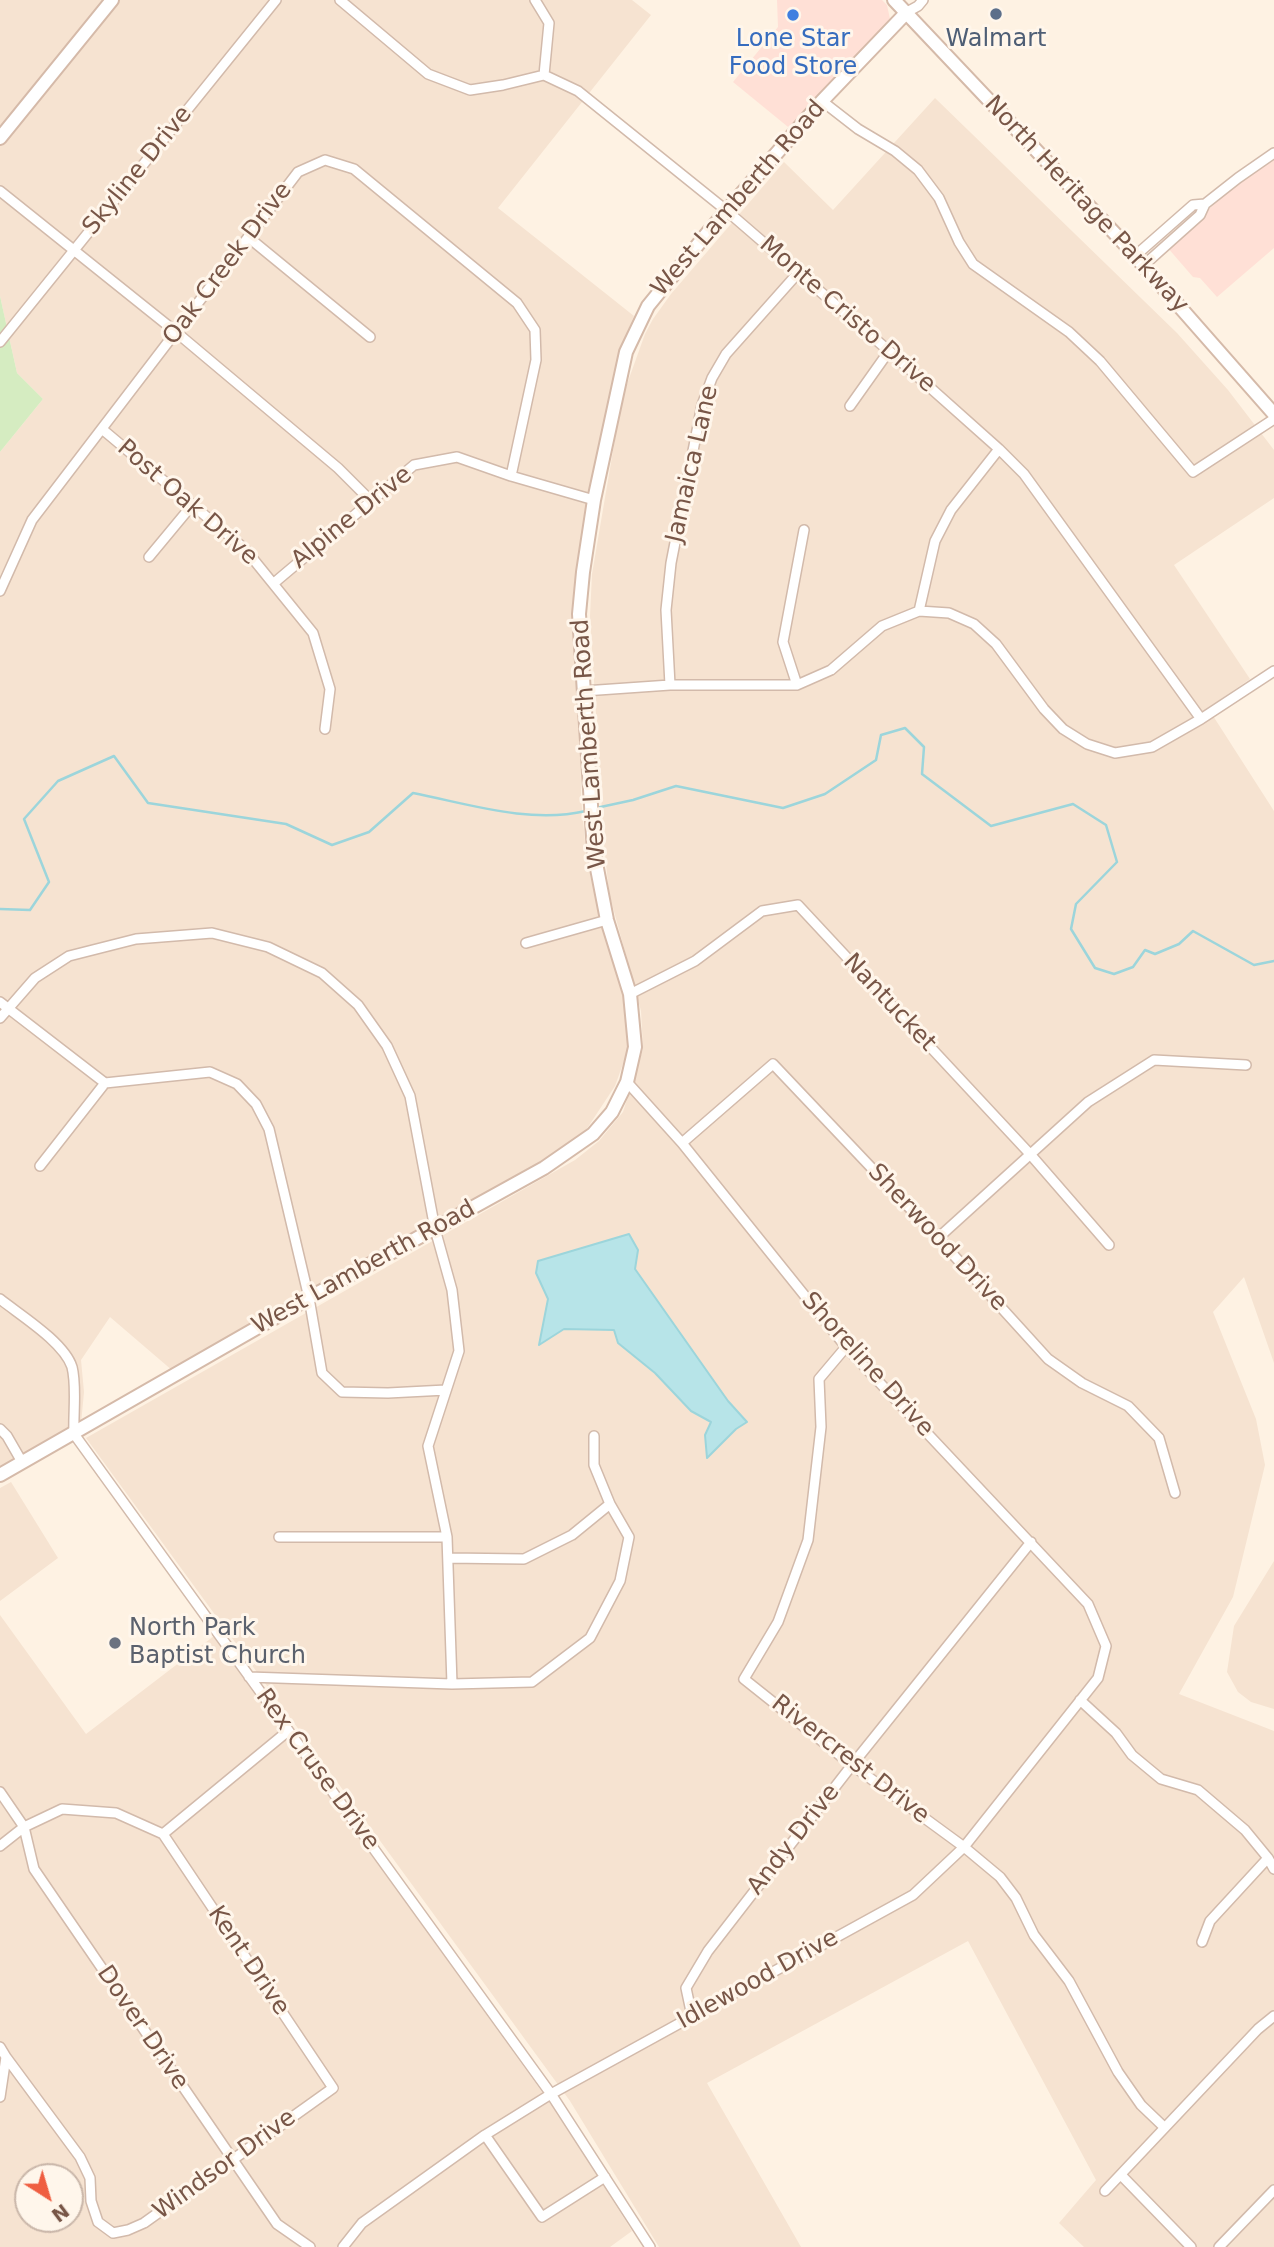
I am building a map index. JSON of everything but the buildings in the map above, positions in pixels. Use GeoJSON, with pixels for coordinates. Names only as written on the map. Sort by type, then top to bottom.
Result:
{"type":"FeatureCollection","features":[{"type":"Feature","properties":{"kind":"street"},"geometry":{"type":"LineString","coordinates":[[0,138],[112,0]]}},
{"type":"Feature","properties":{"kind":"street","name":"Skyline Drive"},"geometry":{"type":"LineString","coordinates":[[0,342],[276,0]]}},
{"type":"Feature","properties":{"kind":"street"},"geometry":{"type":"LineString","coordinates":[[340,0],[428,74],[470,90],[544,75],[549,23],[535,0]]}},
{"type":"Feature","properties":{"kind":"street","name":"North Heritage Parkway"},"geometry":{"type":"LineString","coordinates":[[894,0],[907,6],[1139,260],[1274,417]]}},
{"type":"Feature","properties":{"kind":"street","name":"West Lamberth Road"},"geometry":{"type":"LineString","coordinates":[[0,1475],[309,1298],[544,1168],[593,1134],[612,1112],[627,1082],[635,1047],[629,994],[607,920],[594,853],[579,614],[594,500],[626,352],[648,306],[727,211],[907,6],[918,6],[923,0]]}},
{"type":"Feature","properties":{"kind":"street","name":"Monte Cristo Drive"},"geometry":{"type":"LineString","coordinates":[[544,75],[579,91],[727,211],[999,449],[1024,474],[1201,719]]}},
{"type":"Feature","properties":{"kind":"street"},"geometry":{"type":"LineString","coordinates":[[822,102],[858,129],[895,151],[918,170],[939,198],[959,242],[973,264],[1069,332],[1089,351],[1193,472],[1274,417]]}},
{"type":"Feature","properties":{"kind":"street"},"geometry":{"type":"LineString","coordinates":[[1139,260],[1200,215],[1205,204],[1274,153]]}},
{"type":"Feature","properties":{"kind":"street","name":"Oak Creek Drive"},"geometry":{"type":"LineString","coordinates":[[0,591],[32,520],[298,172],[326,160],[354,169],[517,303],[535,330],[536,360],[512,476]]}},
{"type":"Feature","properties":{"kind":"street"},"geometry":{"type":"LineString","coordinates":[[0,191],[176,332],[338,468],[371,501]]}},
{"type":"Feature","properties":{"kind":"street"},"geometry":{"type":"LineString","coordinates":[[248,237],[370,337]]}},
{"type":"Feature","properties":{"kind":"street","name":"Jamaica Lane"},"geometry":{"type":"LineString","coordinates":[[670,685],[666,610],[671,563],[702,405],[712,378],[726,354],[798,273]]}},
{"type":"Feature","properties":{"kind":"street"},"geometry":{"type":"LineString","coordinates":[[850,406],[889,351]]}},
{"type":"Feature","properties":{"kind":"street","name":"Post Oak Drive"},"geometry":{"type":"LineString","coordinates":[[102,429],[245,549],[313,633],[330,689],[325,729]]}},
{"type":"Feature","properties":{"kind":"street"},"geometry":{"type":"LineString","coordinates":[[919,611],[935,541],[951,510],[999,449]]}},
{"type":"Feature","properties":{"kind":"street","name":"Alpine Drive"},"geometry":{"type":"LineString","coordinates":[[274,583],[414,465],[457,457],[594,500]]}},
{"type":"Feature","properties":{"kind":"street"},"geometry":{"type":"LineString","coordinates":[[149,557],[193,505]]}},
{"type":"Feature","properties":{"kind":"street"},"geometry":{"type":"LineString","coordinates":[[797,685],[783,642],[804,530]]}},
{"type":"Feature","properties":{"kind":"street"},"geometry":{"type":"LineString","coordinates":[[584,691],[670,685],[797,685],[831,670],[882,626],[919,611],[948,613],[974,624],[996,644],[1044,709],[1063,729],[1087,744],[1115,753],[1152,747],[1201,719],[1274,671]]}},
{"type":"Feature","properties":{"kind":"street","name":"Nantucket"},"geometry":{"type":"LineString","coordinates":[[629,994],[695,961],[762,911],[799,905],[1030,1154],[1109,1245]]}},
{"type":"Feature","properties":{"kind":"street"},"geometry":{"type":"LineString","coordinates":[[526,943],[607,920]]}},
{"type":"Feature","properties":{"kind":"street"},"geometry":{"type":"LineString","coordinates":[[0,1018],[4,1005],[35,978],[69,956],[136,939],[212,933],[268,947],[322,972],[358,1005],[387,1045],[410,1096],[435,1229],[452,1290],[459,1351],[428,1446],[447,1537],[452,1684]]}},
{"type":"Feature","properties":{"kind":"street"},"geometry":{"type":"LineString","coordinates":[[4,1005],[105,1083],[210,1072],[237,1084],[256,1104],[270,1129],[309,1298],[322,1373],[342,1392],[446,1390]]}},
{"type":"Feature","properties":{"kind":"street"},"geometry":{"type":"LineString","coordinates":[[938,1238],[1088,1102],[1154,1060],[1246,1065]]}},
{"type":"Feature","properties":{"kind":"street","name":"Sherwood Drive"},"geometry":{"type":"LineString","coordinates":[[682,1143],[773,1064],[1048,1359],[1082,1383],[1128,1406],[1159,1438],[1175,1493]]}},
{"type":"Feature","properties":{"kind":"street","name":"Shoreline Drive"},"geometry":{"type":"LineString","coordinates":[[627,1082],[682,1143],[846,1347],[1088,1604],[1106,1646]]}},
{"type":"Feature","properties":{"kind":"street"},"geometry":{"type":"LineString","coordinates":[[40,1166],[105,1083]]}},
{"type":"Feature","properties":{"kind":"street"},"geometry":{"type":"LineString","coordinates":[[0,1299],[50,1339],[66,1356],[72,1367],[74,1380],[74,1434]]}},
{"type":"Feature","properties":{"kind":"street","name":"Rivercrest Drive"},"geometry":{"type":"LineString","coordinates":[[846,1347],[819,1379],[821,1427],[808,1540],[778,1622],[744,1679],[1000,1877],[1016,1898],[1034,1935],[1069,1981],[1118,2072],[1141,2105],[1164,2127]]}},
{"type":"Feature","properties":{"kind":"street"},"geometry":{"type":"LineString","coordinates":[[0,1429],[22,1462]]}},
{"type":"Feature","properties":{"kind":"street","name":"Rex Cruse Drive"},"geometry":{"type":"LineString","coordinates":[[74,1434],[551,2094],[650,2247]]}},
{"type":"Feature","properties":{"kind":"street"},"geometry":{"type":"LineString","coordinates":[[249,1677],[452,1684],[532,1682],[590,1638],[620,1581],[629,1537],[610,1504],[594,1465],[594,1436]]}},
{"type":"Feature","properties":{"kind":"street"},"geometry":{"type":"LineString","coordinates":[[448,1558],[524,1559],[572,1535],[610,1504]]}},
{"type":"Feature","properties":{"kind":"street"},"geometry":{"type":"LineString","coordinates":[[279,1537],[447,1537]]}},
{"type":"Feature","properties":{"kind":"street","name":"Andy Drive"},"geometry":{"type":"LineString","coordinates":[[692,2016],[686,1988],[708,1951],[852,1765],[1031,1542]]}},
{"type":"Feature","properties":{"kind":"street","name":"Idlewood Drive"},"geometry":{"type":"LineString","coordinates":[[343,2247],[362,2223],[485,2135],[551,2094],[913,1895],[964,1847],[1098,1678],[1106,1646]]}},
{"type":"Feature","properties":{"kind":"street"},"geometry":{"type":"LineString","coordinates":[[1080,1700],[1116,1733],[1132,1755],[1161,1779],[1198,1790],[1245,1830],[1274,1869]]}},
{"type":"Feature","properties":{"kind":"street"},"geometry":{"type":"LineString","coordinates":[[0,1846],[24,1827],[62,1809],[116,1813],[163,1834],[288,1731]]}},
{"type":"Feature","properties":{"kind":"street","name":"Dover Drive"},"geometry":{"type":"LineString","coordinates":[[0,1792],[24,1827],[34,1869],[277,2224],[310,2247]]}},
{"type":"Feature","properties":{"kind":"street","name":"Kent Drive"},"geometry":{"type":"LineString","coordinates":[[163,1834],[333,2088]]}},
{"type":"Feature","properties":{"kind":"street"},"geometry":{"type":"LineString","coordinates":[[1202,1942],[1210,1920],[1268,1858]]}},
{"type":"Feature","properties":{"kind":"street"},"geometry":{"type":"LineString","coordinates":[[1105,2191],[1274,2015]]}},
{"type":"Feature","properties":{"kind":"street"},"geometry":{"type":"LineString","coordinates":[[0,2047],[6,2057],[0,2097]]}},
{"type":"Feature","properties":{"kind":"street","name":"Windsor Drive"},"geometry":{"type":"LineString","coordinates":[[6,2057],[80,2157],[90,2178],[91,2201],[98,2222],[113,2233],[144,2223],[333,2088]]}},
{"type":"Feature","properties":{"kind":"street"},"geometry":{"type":"LineString","coordinates":[[485,2135],[542,2217],[605,2177]]}},
{"type":"Feature","properties":{"kind":"street"},"geometry":{"type":"LineString","coordinates":[[1121,2175],[1191,2247]]}},
{"type":"Feature","properties":{"kind":"street"},"geometry":{"type":"LineString","coordinates":[[1219,2247],[1274,2190]]}},
{"type":"Feature","properties":{"kind":"shaded area"},"geometry":{"type":"Polygon","coordinates":[[[0,0],[632,0],[651,15],[498,208],[634,316],[614,372],[573,596],[580,694],[581,797],[585,842],[591,879],[625,996],[629,1047],[615,1086],[586,1130],[550,1157],[173,1371],[110,1317],[81,1360],[84,1392],[81,1424],[0,1470],[0,452],[43,399],[17,373],[0,296],[0,0]]]}},
{"type":"Feature","properties":{"kind":"shaded area"},"geometry":{"type":"Polygon","coordinates":[[[777,0],[882,0],[887,5],[890,19],[793,131],[733,82],[778,27],[777,0]]]}},
{"type":"Feature","properties":{"kind":"shaded area"},"geometry":{"type":"Polygon","coordinates":[[[935,98],[1177,333],[1228,390],[1274,450],[1274,498],[1174,565],[1250,679],[1208,708],[1274,811],[1274,1363],[1244,1277],[1213,1312],[1256,1419],[1265,1465],[1233,1597],[1179,1694],[1274,1731],[1274,2247],[1084,2247],[1059,2223],[1096,2180],[968,1941],[707,2083],[801,2247],[659,2247],[570,2101],[86,1438],[575,1160],[599,1141],[623,1112],[643,1049],[641,1011],[609,893],[590,616],[592,574],[622,398],[653,319],[671,294],[784,162],[833,210],[935,98]]]}},
{"type":"Feature","properties":{"kind":"shaded area"},"geometry":{"type":"Polygon","coordinates":[[[1274,158],[1274,248],[1217,297],[1200,278],[1193,277],[1167,247],[1253,169],[1274,158]]]}},
{"type":"Feature","properties":{"kind":"shaded area"},"geometry":{"type":"Polygon","coordinates":[[[11,1482],[58,1558],[0,1601],[0,1488],[11,1482]]]}},
{"type":"Feature","properties":{"kind":"shaded area"},"geometry":{"type":"Polygon","coordinates":[[[1274,1561],[1274,1709],[1251,1702],[1238,1692],[1227,1672],[1234,1626],[1274,1561]]]}},
{"type":"Feature","properties":{"kind":"shaded area"},"geometry":{"type":"Polygon","coordinates":[[[0,1615],[86,1734],[214,1636],[565,2124],[632,2231],[610,2247],[0,2247],[0,1615]]]}},
{"type":"Feature","properties":{"kind":"green space"},"geometry":{"type":"Polygon","coordinates":[[[0,296],[17,373],[43,399],[0,452],[0,296]]]}},
{"type":"Feature","properties":{"kind":"water"},"geometry":{"type":"Polygon","coordinates":[[[629,1234],[638,1250],[635,1269],[728,1401],[747,1422],[736,1429],[707,1458],[705,1435],[711,1422],[691,1411],[655,1373],[618,1343],[614,1330],[564,1329],[539,1345],[548,1299],[536,1273],[538,1261],[629,1234]]]}},
{"type":"Feature","properties":{"kind":"waterway"},"geometry":{"type":"LineString","coordinates":[[596,808],[676,786],[783,808],[825,794],[876,760],[881,735],[905,728],[924,747],[922,774],[991,826],[1073,804],[1106,825],[1117,862],[1076,904],[1071,929],[1095,968],[1114,974],[1133,967],[1145,950],[1155,954],[1179,944],[1193,931],[1254,965],[1274,961]]}},
{"type":"Feature","properties":{"kind":"waterway"},"geometry":{"type":"LineString","coordinates":[[0,909],[30,910],[49,882],[24,819],[58,781],[114,756],[148,803],[286,824],[332,845],[369,832],[413,793],[521,814],[586,811]]}},
{"type":"Feature","properties":{"kind":"place","name":"Walmart"},"geometry":{"type":"Point","coordinates":[996,14]}},
{"type":"Feature","properties":{"kind":"place","name":"Lone Star Food Store"},"geometry":{"type":"Point","coordinates":[793,15]}},
{"type":"Feature","properties":{"kind":"place","name":"North Park Baptist Church"},"geometry":{"type":"Point","coordinates":[115,1643]}}]}
